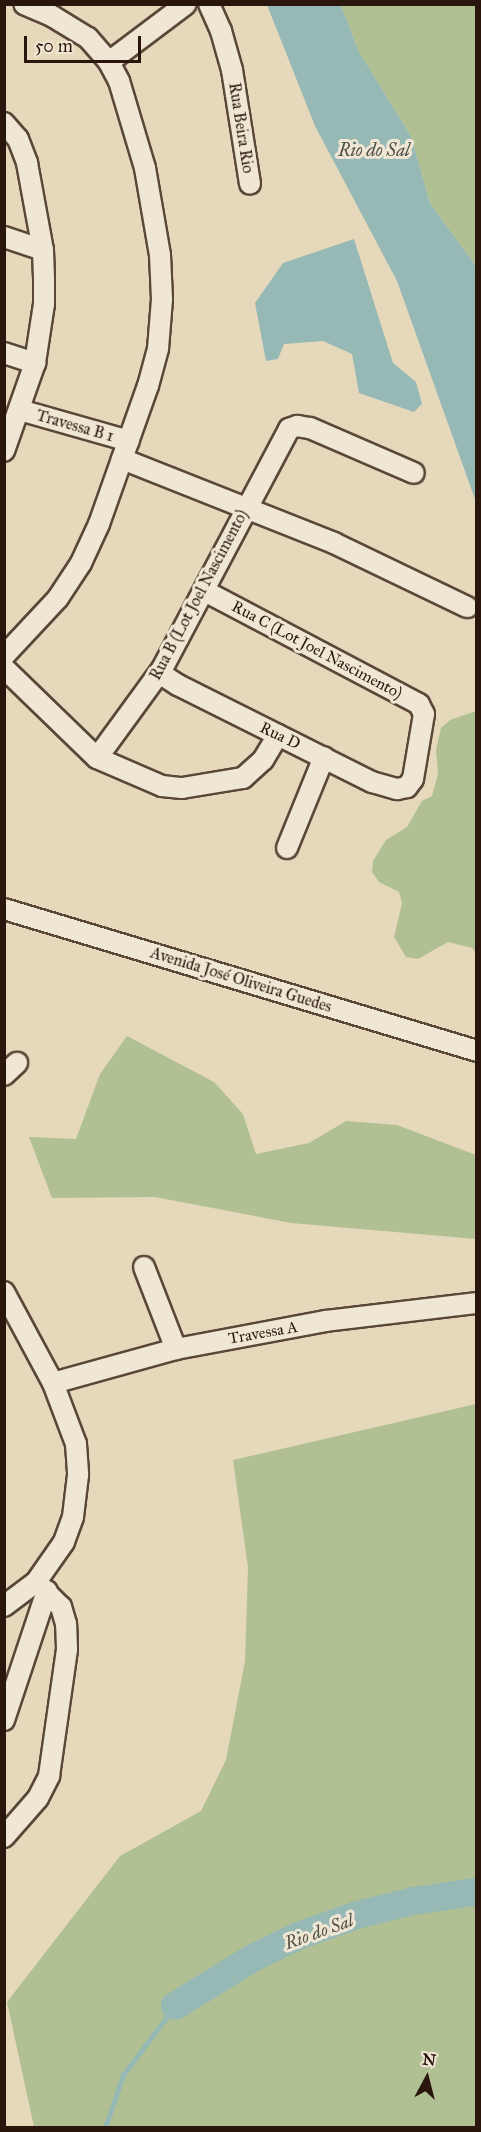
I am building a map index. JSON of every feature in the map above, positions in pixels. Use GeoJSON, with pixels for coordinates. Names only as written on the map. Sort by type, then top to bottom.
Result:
{"type":"FeatureCollection","features":[{"type":"Feature","properties":{"kind":"street"},"geometry":{"type":"LineString","coordinates":[[4,656],[58,598],[81,563],[126,450],[158,349],[161,277],[145,168],[119,81],[109,62],[88,38],[68,25],[24,4]]}},
{"type":"Feature","properties":{"kind":"street"},"geometry":{"type":"LineString","coordinates":[[109,62],[186,4]]}},
{"type":"Feature","properties":{"kind":"street","name":"Rua Beira Rio"},"geometry":{"type":"LineString","coordinates":[[209,4],[221,31],[232,70],[250,184]]}},
{"type":"Feature","properties":{"kind":"street"},"geometry":{"type":"LineString","coordinates":[[4,123],[22,147],[43,250],[44,304],[35,363],[4,451]]}},
{"type":"Feature","properties":{"kind":"street"},"geometry":{"type":"LineString","coordinates":[[4,237],[43,250]]}},
{"type":"Feature","properties":{"kind":"street"},"geometry":{"type":"LineString","coordinates":[[4,353],[35,363]]}},
{"type":"Feature","properties":{"kind":"street","name":"Travessa B 1"},"geometry":{"type":"LineString","coordinates":[[20,410],[126,450],[245,509],[354,552],[467,607]]}},
{"type":"Feature","properties":{"kind":"street","name":"Rua B (Lot Joel Nascimento)"},"geometry":{"type":"LineString","coordinates":[[97,758],[162,669],[205,591],[283,438],[293,427],[310,428],[414,473]]}},
{"type":"Feature","properties":{"kind":"street","name":"Rua C (Lot Joel Nascimento)"},"geometry":{"type":"LineString","coordinates":[[205,591],[416,702],[424,714],[415,774],[407,787]]}},
{"type":"Feature","properties":{"kind":"street"},"geometry":{"type":"LineString","coordinates":[[4,668],[97,758],[141,780],[162,786],[187,787],[247,776],[263,760],[278,735]]}},
{"type":"Feature","properties":{"kind":"street","name":"Rua D"},"geometry":{"type":"LineString","coordinates":[[162,669],[164,676],[178,685],[278,735],[386,787],[407,787]]}},
{"type":"Feature","properties":{"kind":"street"},"geometry":{"type":"LineString","coordinates":[[287,848],[324,756]]}},
{"type":"Feature","properties":{"kind":"street","name":"Avenida José Oliveira Guedes"},"geometry":{"type":"LineString","coordinates":[[4,909],[477,1051]]}},
{"type":"Feature","properties":{"kind":"street"},"geometry":{"type":"LineString","coordinates":[[144,1267],[176,1349]]}},
{"type":"Feature","properties":{"kind":"street"},"geometry":{"type":"LineString","coordinates":[[4,1292],[53,1383],[76,1443],[78,1491],[70,1528],[41,1586],[4,1720]]}},
{"type":"Feature","properties":{"kind":"street","name":"Travessa A"},"geometry":{"type":"LineString","coordinates":[[53,1383],[176,1349],[326,1321],[477,1303]]}},
{"type":"Feature","properties":{"kind":"street"},"geometry":{"type":"LineString","coordinates":[[4,1606],[41,1586]]}},
{"type":"Feature","properties":{"kind":"street"},"geometry":{"type":"LineString","coordinates":[[4,1837],[44,1787],[57,1730],[67,1635],[62,1607],[41,1586]]}},
{"type":"Feature","properties":{"kind":"green space"},"geometry":{"type":"Polygon","coordinates":[[[341,5],[476,5],[476,266],[430,203],[411,136],[359,52],[341,5]]]}},
{"type":"Feature","properties":{"kind":"green space"},"geometry":{"type":"Polygon","coordinates":[[[476,711],[476,953],[472,948],[448,942],[418,959],[406,957],[394,937],[402,903],[399,892],[379,882],[372,872],[373,861],[386,840],[407,827],[422,801],[432,796],[438,774],[436,750],[441,728],[450,720],[476,711]]]}},
{"type":"Feature","properties":{"kind":"green space"},"geometry":{"type":"Polygon","coordinates":[[[127,1036],[214,1082],[243,1114],[256,1154],[309,1143],[346,1121],[397,1125],[476,1155],[476,1239],[291,1223],[155,1197],[52,1198],[29,1137],[76,1139],[100,1074],[127,1036]]]}},
{"type":"Feature","properties":{"kind":"green space"},"geometry":{"type":"Polygon","coordinates":[[[476,1404],[476,2127],[34,2127],[7,2002],[120,1856],[201,1811],[226,1760],[245,1661],[248,1568],[233,1460],[476,1404]]]}},
{"type":"Feature","properties":{"kind":"water","name":"Rio do Sal"},"geometry":{"type":"Polygon","coordinates":[[[267,5],[341,5],[359,52],[411,136],[430,203],[476,266],[476,502],[397,281],[315,126],[267,5]]]}},
{"type":"Feature","properties":{"kind":"water"},"geometry":{"type":"Polygon","coordinates":[[[354,239],[393,363],[416,382],[422,404],[414,412],[359,393],[352,354],[323,341],[284,344],[278,359],[266,361],[255,303],[283,263],[354,239]]]}},
{"type":"Feature","properties":{"kind":"waterway","name":"Rio do Sal"},"geometry":{"type":"LineString","coordinates":[[175,2006],[251,1959],[298,1936],[357,1915],[413,1901],[476,1892]]}},
{"type":"Feature","properties":{"kind":"waterway"},"geometry":{"type":"LineString","coordinates":[[105,2128],[123,2075],[175,2006]]}}]}
